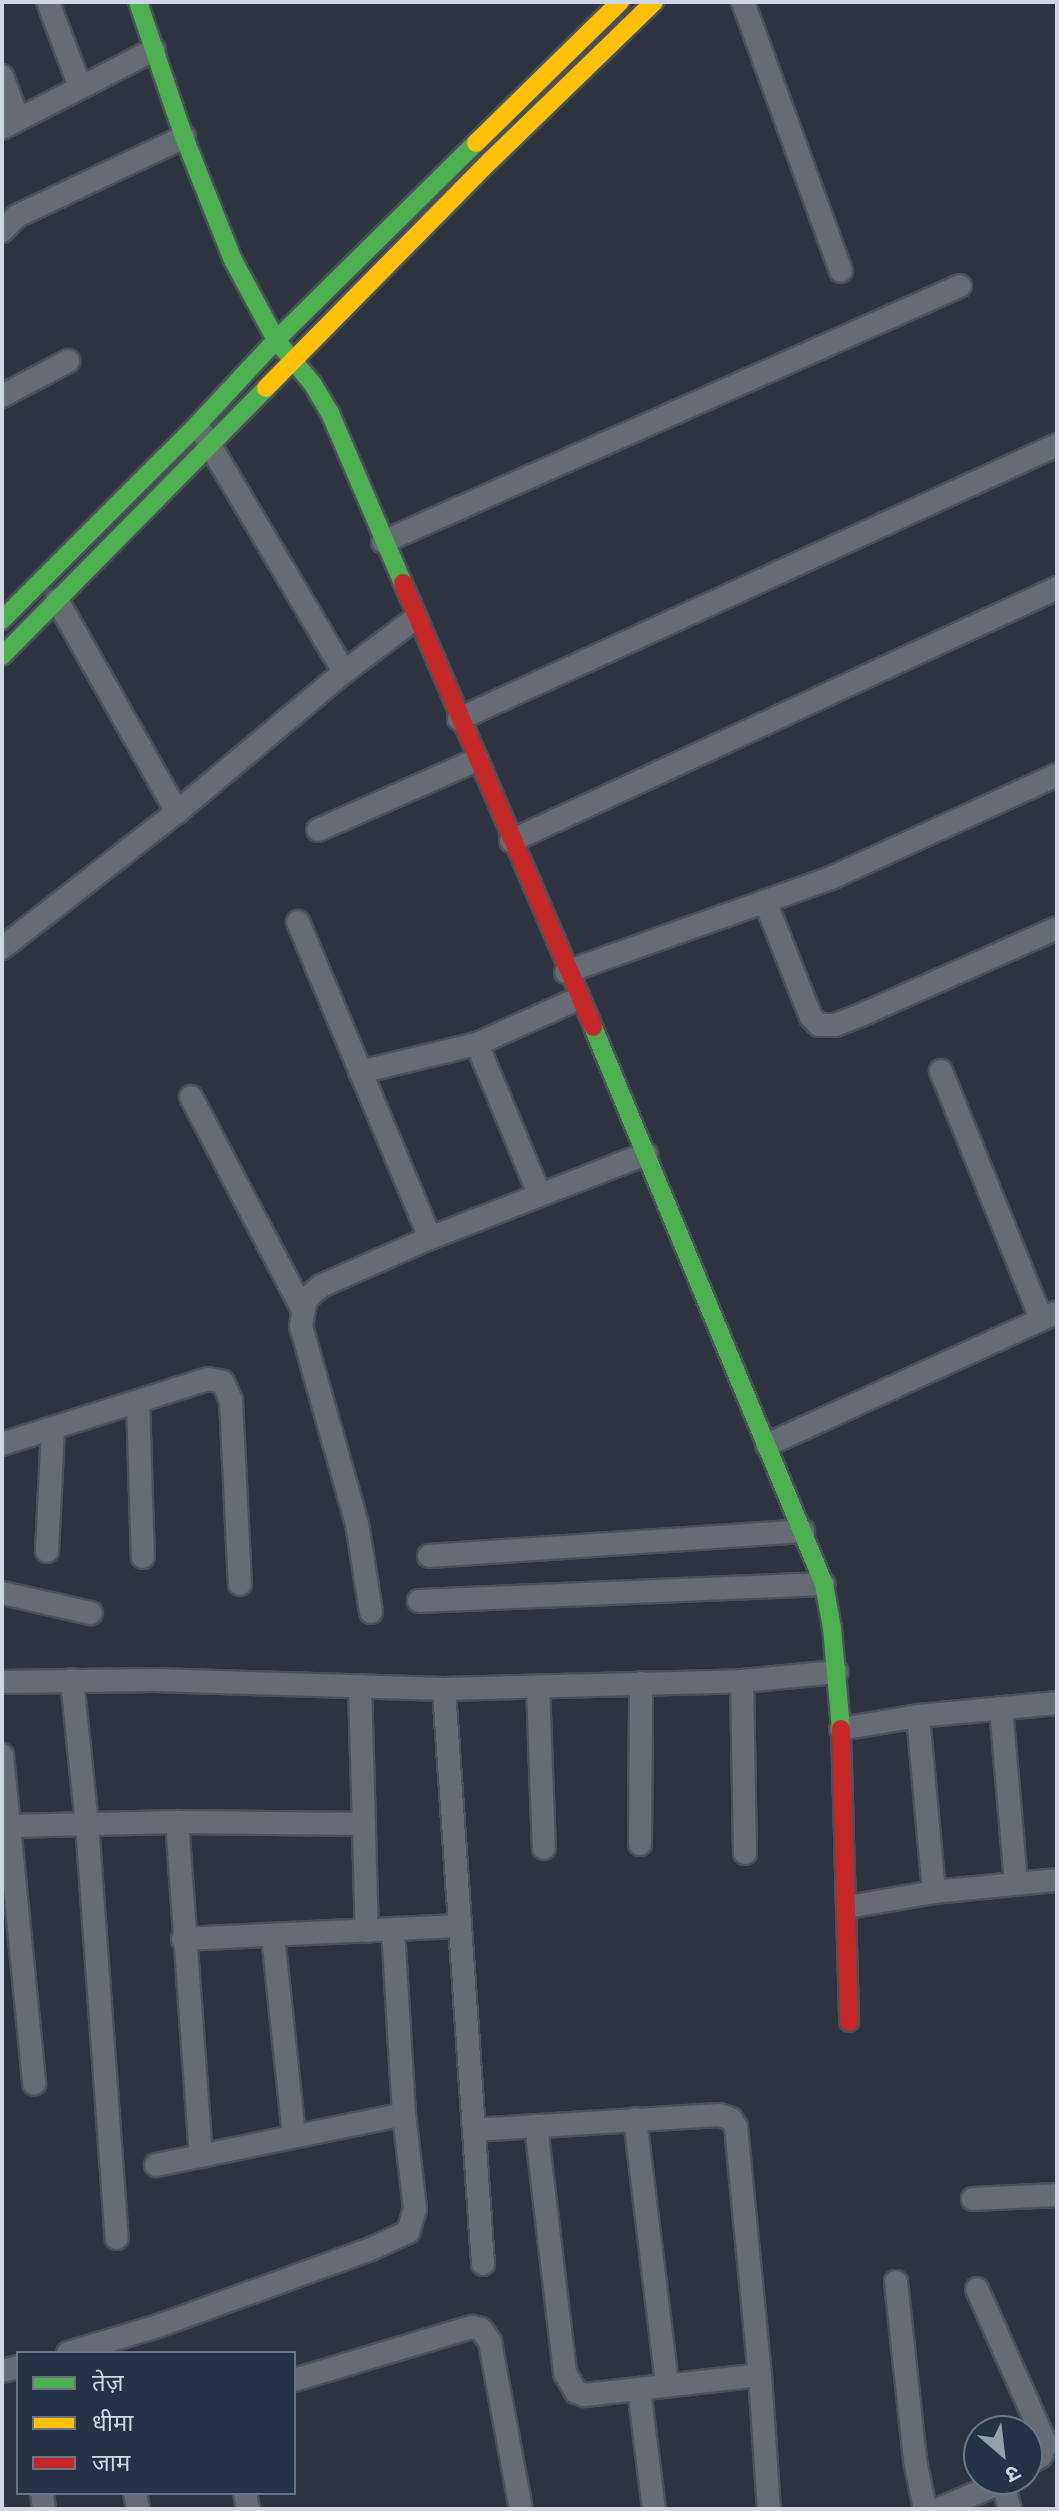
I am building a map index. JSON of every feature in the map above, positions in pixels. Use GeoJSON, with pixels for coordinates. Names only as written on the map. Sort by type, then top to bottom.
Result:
{"type":"FeatureCollection","features":[{"type":"Feature","properties":{"kind":"street"},"geometry":{"type":"LineString","coordinates":[[48,2],[80,87]]}},
{"type":"Feature","properties":{"kind":"street"},"geometry":{"type":"LineString","coordinates":[[138,2],[184,137],[233,260],[276,340],[294,360],[330,413],[577,999],[646,1154],[824,1584],[837,1672],[841,1729],[849,2022]]}},
{"type":"Feature","properties":{"kind":"street"},"geometry":{"type":"LineString","coordinates":[[2,620],[198,424],[276,340],[620,2]]}},
{"type":"Feature","properties":{"kind":"street"},"geometry":{"type":"LineString","coordinates":[[2,656],[491,160],[654,2]]}},
{"type":"Feature","properties":{"kind":"street"},"geometry":{"type":"LineString","coordinates":[[743,2],[841,271]]}},
{"type":"Feature","properties":{"kind":"street"},"geometry":{"type":"LineString","coordinates":[[2,76],[10,124],[154,50]]}},
{"type":"Feature","properties":{"kind":"street"},"geometry":{"type":"LineString","coordinates":[[2,231],[17,216],[184,137]]}},
{"type":"Feature","properties":{"kind":"street"},"geometry":{"type":"LineString","coordinates":[[383,542],[960,286]]}},
{"type":"Feature","properties":{"kind":"street"},"geometry":{"type":"LineString","coordinates":[[2,396],[68,361]]}},
{"type":"Feature","properties":{"kind":"street"},"geometry":{"type":"LineString","coordinates":[[198,424],[344,672]]}},
{"type":"Feature","properties":{"kind":"street"},"geometry":{"type":"LineString","coordinates":[[459,719],[1057,445]]}},
{"type":"Feature","properties":{"kind":"street"},"geometry":{"type":"LineString","coordinates":[[511,841],[1057,588]]}},
{"type":"Feature","properties":{"kind":"street"},"geometry":{"type":"LineString","coordinates":[[57,600],[177,812]]}},
{"type":"Feature","properties":{"kind":"street"},"geometry":{"type":"LineString","coordinates":[[2,948],[177,812],[344,672],[416,618]]}},
{"type":"Feature","properties":{"kind":"street"},"geometry":{"type":"LineString","coordinates":[[318,830],[477,760]]}},
{"type":"Feature","properties":{"kind":"street"},"geometry":{"type":"LineString","coordinates":[[566,972],[831,878],[1057,775]]}},
{"type":"Feature","properties":{"kind":"street"},"geometry":{"type":"LineString","coordinates":[[765,901],[811,1017],[819,1025],[835,1025],[861,1015],[1057,928]]}},
{"type":"Feature","properties":{"kind":"street"},"geometry":{"type":"LineString","coordinates":[[298,922],[430,1238]]}},
{"type":"Feature","properties":{"kind":"street"},"geometry":{"type":"LineString","coordinates":[[360,1072],[477,1044],[577,999]]}},
{"type":"Feature","properties":{"kind":"street"},"geometry":{"type":"LineString","coordinates":[[477,1044],[539,1194]]}},
{"type":"Feature","properties":{"kind":"street"},"geometry":{"type":"LineString","coordinates":[[767,1445],[1049,1315],[941,1071]]}},
{"type":"Feature","properties":{"kind":"street"},"geometry":{"type":"LineString","coordinates":[[191,1097],[302,1308]]}},
{"type":"Feature","properties":{"kind":"street"},"geometry":{"type":"LineString","coordinates":[[371,1612],[363,1548],[301,1326],[306,1299],[321,1286],[430,1238],[646,1154]]}},
{"type":"Feature","properties":{"kind":"street"},"geometry":{"type":"LineString","coordinates":[[2,1444],[208,1379],[223,1382],[229,1390],[240,1584]]}},
{"type":"Feature","properties":{"kind":"street"},"geometry":{"type":"LineString","coordinates":[[138,1402],[143,1557]]}},
{"type":"Feature","properties":{"kind":"street"},"geometry":{"type":"LineString","coordinates":[[47,1551],[53,1429]]}},
{"type":"Feature","properties":{"kind":"street"},"geometry":{"type":"LineString","coordinates":[[429,1556],[803,1531]]}},
{"type":"Feature","properties":{"kind":"street"},"geometry":{"type":"LineString","coordinates":[[419,1601],[824,1584]]}},
{"type":"Feature","properties":{"kind":"street"},"geometry":{"type":"LineString","coordinates":[[2,1593],[91,1613]]}},
{"type":"Feature","properties":{"kind":"street"},"geometry":{"type":"LineString","coordinates":[[2,1682],[72,1680],[444,1689],[742,1681],[837,1672]]}},
{"type":"Feature","properties":{"kind":"street"},"geometry":{"type":"LineString","coordinates":[[72,1680],[87,1824],[117,2238]]}},
{"type":"Feature","properties":{"kind":"street"},"geometry":{"type":"LineString","coordinates":[[742,1681],[745,1853]]}},
{"type":"Feature","properties":{"kind":"street"},"geometry":{"type":"LineString","coordinates":[[640,1844],[641,1683]]}},
{"type":"Feature","properties":{"kind":"street"},"geometry":{"type":"LineString","coordinates":[[360,1686],[367,1931]]}},
{"type":"Feature","properties":{"kind":"street"},"geometry":{"type":"LineString","coordinates":[[538,1687],[544,1848]]}},
{"type":"Feature","properties":{"kind":"street"},"geometry":{"type":"LineString","coordinates":[[444,1689],[483,2264]]}},
{"type":"Feature","properties":{"kind":"street"},"geometry":{"type":"LineString","coordinates":[[841,1729],[918,1716],[1057,1703]]}},
{"type":"Feature","properties":{"kind":"street"},"geometry":{"type":"LineString","coordinates":[[1001,1708],[1016,1883]]}},
{"type":"Feature","properties":{"kind":"street"},"geometry":{"type":"LineString","coordinates":[[918,1716],[934,1892]]}},
{"type":"Feature","properties":{"kind":"street"},"geometry":{"type":"LineString","coordinates":[[2,1755],[34,2083]]}},
{"type":"Feature","properties":{"kind":"street"},"geometry":{"type":"LineString","coordinates":[[9,1826],[177,1822],[364,1824]]}},
{"type":"Feature","properties":{"kind":"street"},"geometry":{"type":"LineString","coordinates":[[177,1822],[183,1939],[201,2156]]}},
{"type":"Feature","properties":{"kind":"street"},"geometry":{"type":"LineString","coordinates":[[848,1907],[934,1892],[1057,1880]]}},
{"type":"Feature","properties":{"kind":"street"},"geometry":{"type":"LineString","coordinates":[[183,1939],[458,1926]]}},
{"type":"Feature","properties":{"kind":"street"},"geometry":{"type":"LineString","coordinates":[[75,2351],[158,2326],[273,2281],[371,2249],[408,2232],[415,2209],[404,2114],[393,1930]]}},
{"type":"Feature","properties":{"kind":"street"},"geometry":{"type":"LineString","coordinates":[[273,1936],[294,2136]]}},
{"type":"Feature","properties":{"kind":"street"},"geometry":{"type":"LineString","coordinates":[[156,2165],[404,2114]]}},
{"type":"Feature","properties":{"kind":"street"},"geometry":{"type":"LineString","coordinates":[[474,2130],[719,2115],[731,2119],[736,2127],[760,2375],[769,2509]]}},
{"type":"Feature","properties":{"kind":"street"},"geometry":{"type":"LineString","coordinates":[[635,2119],[667,2385]]}},
{"type":"Feature","properties":{"kind":"street"},"geometry":{"type":"LineString","coordinates":[[536,2126],[569,2382],[576,2392],[585,2395],[760,2375]]}},
{"type":"Feature","properties":{"kind":"street"},"geometry":{"type":"LineString","coordinates":[[973,2199],[1057,2195]]}},
{"type":"Feature","properties":{"kind":"street"},"geometry":{"type":"LineString","coordinates":[[896,2282],[915,2460],[925,2509]]}},
{"type":"Feature","properties":{"kind":"street"},"geometry":{"type":"LineString","coordinates":[[977,2289],[1033,2415]]}},
{"type":"Feature","properties":{"kind":"street"},"geometry":{"type":"LineString","coordinates":[[296,2379],[472,2327],[481,2329],[490,2342],[521,2509]]}},
{"type":"Feature","properties":{"kind":"street"},"geometry":{"type":"LineString","coordinates":[[639,2389],[654,2509]]}},
{"type":"Feature","properties":{"kind":"street"},"geometry":{"type":"LineString","coordinates":[[939,2509],[971,2495]]}},
{"type":"Feature","properties":{"kind":"traffic: fast"},"geometry":{"type":"LineString","coordinates":[[138,2],[184,137],[233,260],[276,340],[312,383],[330,413],[403,583]]}},
{"type":"Feature","properties":{"kind":"traffic: fast"},"geometry":{"type":"LineString","coordinates":[[2,620],[198,424],[276,340],[476,143]]}},
{"type":"Feature","properties":{"kind":"traffic: fast"},"geometry":{"type":"LineString","coordinates":[[2,656],[266,388]]}},
{"type":"Feature","properties":{"kind":"traffic: fast"},"geometry":{"type":"LineString","coordinates":[[593,1027],[824,1584],[832,1628],[841,1729]]}},
{"type":"Feature","properties":{"kind":"traffic: slow"},"geometry":{"type":"LineString","coordinates":[[476,143],[620,2]]}},
{"type":"Feature","properties":{"kind":"traffic: slow"},"geometry":{"type":"LineString","coordinates":[[266,388],[491,160],[654,2]]}},
{"type":"Feature","properties":{"kind":"traffic: jam"},"geometry":{"type":"LineString","coordinates":[[403,583],[593,1027]]}},
{"type":"Feature","properties":{"kind":"traffic: jam"},"geometry":{"type":"LineString","coordinates":[[841,1729],[849,2022]]}}]}
